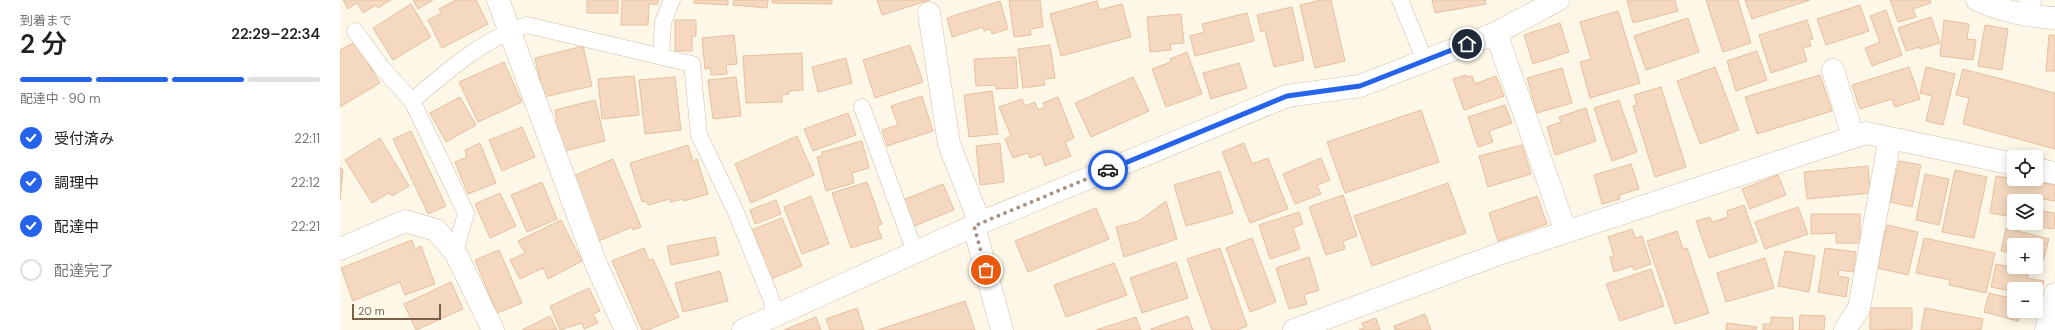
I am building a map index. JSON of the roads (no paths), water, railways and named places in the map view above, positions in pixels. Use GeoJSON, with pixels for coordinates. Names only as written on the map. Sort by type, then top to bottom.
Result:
{"type":"FeatureCollection","features":[{"type":"Feature","properties":{"kind":"street"},"geometry":{"type":"LineString","coordinates":[[498,0],[596,264],[626,330]]}},
{"type":"Feature","properties":{"kind":"street"},"geometry":{"type":"LineString","coordinates":[[760,325],[977,224],[1287,96],[1360,86],[1496,33],[1558,0]]}},
{"type":"Feature","properties":{"kind":"street"},"geometry":{"type":"LineString","coordinates":[[1977,0],[2000,10],[2030,8],[2055,18]]}},
{"type":"Feature","properties":{"kind":"street"},"geometry":{"type":"LineString","coordinates":[[928,13],[949,144],[977,224],[1002,330]]}},
{"type":"Feature","properties":{"kind":"street"},"geometry":{"type":"LineString","coordinates":[[1496,33],[1566,232]]}},
{"type":"Feature","properties":{"kind":"street"},"geometry":{"type":"LineString","coordinates":[[1833,70],[1853,138]]}},
{"type":"Feature","properties":{"kind":"street"},"geometry":{"type":"LineString","coordinates":[[1294,330],[1499,254],[1866,133],[2007,163]]}},
{"type":"Feature","properties":{"kind":"street"},"geometry":{"type":"LineString","coordinates":[[1861,330],[1859,308],[1890,138]]}},
{"type":"Feature","properties":{"kind":"street"},"geometry":{"type":"LineString","coordinates":[[2043,170],[2055,173]]}},
{"type":"Feature","properties":{"kind":"street"},"geometry":{"type":"LineString","coordinates":[[340,249],[405,220],[436,230],[455,252],[493,330]]}},
{"type":"Feature","properties":{"kind":"street"},"geometry":{"type":"LineString","coordinates":[[2046,330],[2055,294]]}},
{"type":"Feature","properties":{"kind":"street"},"geometry":{"type":"LineString","coordinates":[[1845,330],[1859,308]]}},
{"type":"Feature","properties":{"kind":"lane"},"geometry":{"type":"LineString","coordinates":[[662,56],[663,22],[672,0]]}},
{"type":"Feature","properties":{"kind":"lane"},"geometry":{"type":"LineString","coordinates":[[1400,0],[1424,61]]}},
{"type":"Feature","properties":{"kind":"lane"},"geometry":{"type":"LineString","coordinates":[[412,101],[455,64],[509,31],[526,25],[692,64],[699,134],[770,296],[760,325]]}},
{"type":"Feature","properties":{"kind":"lane"},"geometry":{"type":"LineString","coordinates":[[355,31],[382,68],[412,101],[466,213],[455,252]]}},
{"type":"Feature","properties":{"kind":"lane"},"geometry":{"type":"LineString","coordinates":[[862,107],[915,252]]}}]}
